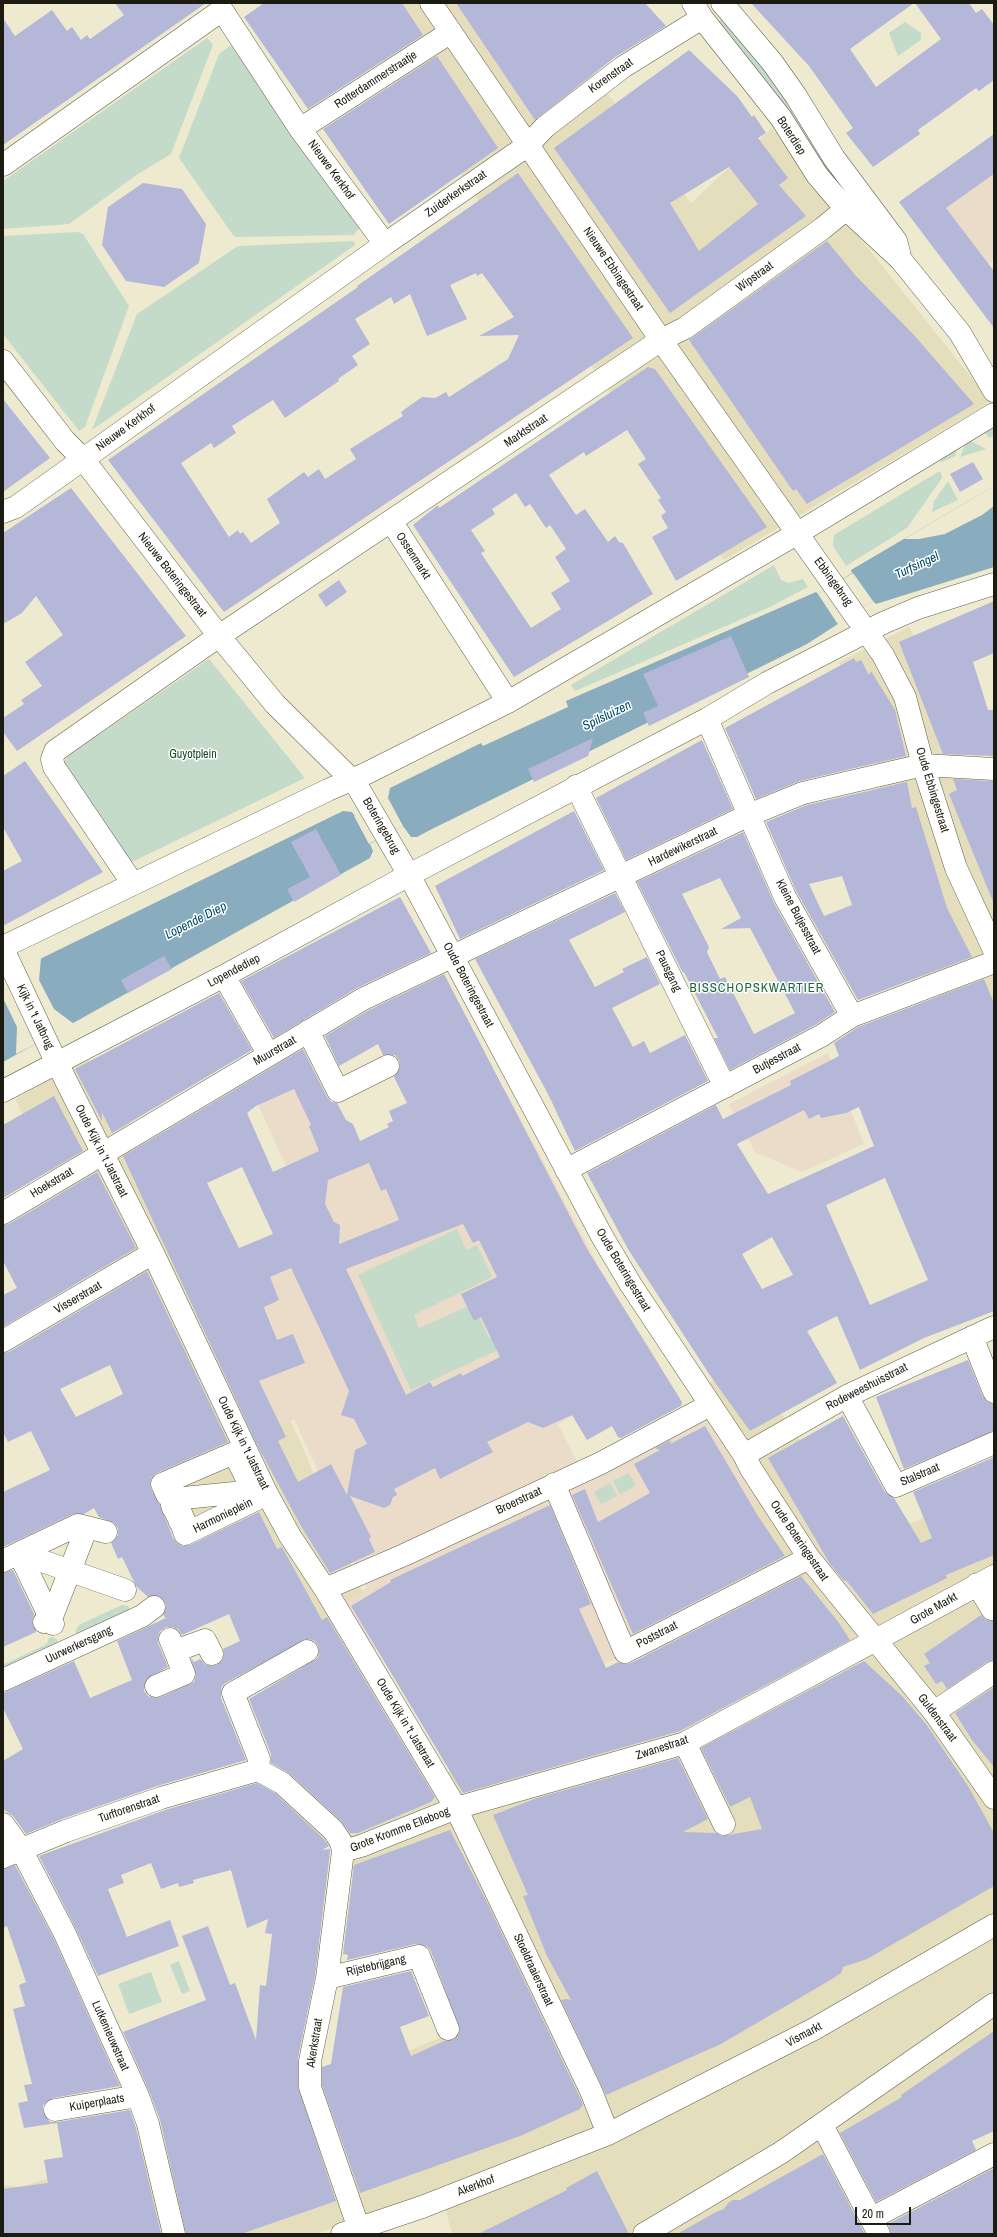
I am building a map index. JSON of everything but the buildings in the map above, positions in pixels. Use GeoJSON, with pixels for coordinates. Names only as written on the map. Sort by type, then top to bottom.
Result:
{"type":"FeatureCollection","features":[{"type":"Feature","properties":{"kind":"street","name":"Nieuwe Ebbingestraat"},"geometry":{"type":"LineString","coordinates":[[430,3],[661,340],[798,534]]}},
{"type":"Feature","properties":{"kind":"street","name":"Boterdiep"},"geometry":{"type":"LineString","coordinates":[[722,3],[772,62],[808,114],[834,158],[854,202]]}},
{"type":"Feature","properties":{"kind":"street","name":"Nieuwe Kerkhof"},"geometry":{"type":"LineString","coordinates":[[3,165],[227,7],[300,129],[385,244],[16,507],[3,512]]}},
{"type":"Feature","properties":{"kind":"street","name":"Boterdiep"},"geometry":{"type":"LineString","coordinates":[[697,11],[781,118],[817,175],[854,202],[896,241],[901,260],[960,333],[994,391]]}},
{"type":"Feature","properties":{"kind":"street","name":"Korenstraat"},"geometry":{"type":"LineString","coordinates":[[528,145],[545,127],[697,11]]}},
{"type":"Feature","properties":{"kind":"street","name":"Rotterdammerstraatje"},"geometry":{"type":"LineString","coordinates":[[300,129],[451,32]]}},
{"type":"Feature","properties":{"kind":"street","name":"Zuiderkerkstraat"},"geometry":{"type":"LineString","coordinates":[[385,244],[528,145]]}},
{"type":"Feature","properties":{"kind":"street","name":"Wipstraat"},"geometry":{"type":"LineString","coordinates":[[661,340],[684,328],[804,242],[854,202]]}},
{"type":"Feature","properties":{"kind":"street","name":"Boterdiep"},"geometry":{"type":"LineString","coordinates":[[960,333],[994,364]]}},
{"type":"Feature","properties":{"kind":"street","name":"Marktstraat"},"geometry":{"type":"LineString","coordinates":[[391,521],[661,340]]}},
{"type":"Feature","properties":{"kind":"street","name":"Nieuwe Boteringestraat"},"geometry":{"type":"LineString","coordinates":[[3,361],[65,441],[83,459],[219,636],[275,704],[352,780]]}},
{"type":"Feature","properties":{"kind":"street"},"geometry":{"type":"LineString","coordinates":[[3,948],[133,884],[352,780],[508,702],[798,534],[994,414]]}},
{"type":"Feature","properties":{"kind":"street","name":"Ossenmarkt"},"geometry":{"type":"LineString","coordinates":[[219,636],[391,521],[508,702]]}},
{"type":"Feature","properties":{"kind":"street","name":"Ebbingebrug"},"geometry":{"type":"LineString","coordinates":[[798,534],[868,632]]}},
{"type":"Feature","properties":{"kind":"street"},"geometry":{"type":"LineString","coordinates":[[409,875],[576,786],[707,719],[767,684],[868,632],[918,608],[994,584]]}},
{"type":"Feature","properties":{"kind":"street","name":"Oude Ebbingestraat"},"geometry":{"type":"LineString","coordinates":[[868,632],[884,655],[905,697],[923,765],[956,868],[994,950]]}},
{"type":"Feature","properties":{"kind":"street"},"geometry":{"type":"LineString","coordinates":[[133,884],[54,766],[52,760],[55,751],[219,636]]}},
{"type":"Feature","properties":{"kind":"street","name":"Kleine Butjesstraat"},"geometry":{"type":"LineString","coordinates":[[707,719],[785,897],[852,1016]]}},
{"type":"Feature","properties":{"kind":"street","name":"Hardewikerstraat"},"geometry":{"type":"LineString","coordinates":[[453,955],[622,877],[749,815],[803,793],[923,765],[994,769]]}},
{"type":"Feature","properties":{"kind":"street","name":"Boteringebrug"},"geometry":{"type":"LineString","coordinates":[[352,780],[370,807],[409,875]]}},
{"type":"Feature","properties":{"kind":"street","name":"Pausgang"},"geometry":{"type":"LineString","coordinates":[[576,786],[725,1087]]}},
{"type":"Feature","properties":{"kind":"street","name":"Oude Boteringestraat"},"geometry":{"type":"LineString","coordinates":[[409,875],[453,955],[566,1170],[631,1285],[744,1454],[809,1558],[875,1642]]}},
{"type":"Feature","properties":{"kind":"street","name":"Lopendediep"},"geometry":{"type":"LineString","coordinates":[[3,1091],[224,976],[409,875]]}},
{"type":"Feature","properties":{"kind":"street","name":"Kijk in 't Jatbrug"},"geometry":{"type":"LineString","coordinates":[[3,948],[13,972],[57,1062]]}},
{"type":"Feature","properties":{"kind":"street","name":"Muurstraat"},"geometry":{"type":"LineString","coordinates":[[102,1153],[364,999],[453,955]]}},
{"type":"Feature","properties":{"kind":"street","name":"Butjesstraat"},"geometry":{"type":"LineString","coordinates":[[566,1170],[820,1036],[852,1016],[994,962]]}},
{"type":"Feature","properties":{"kind":"street"},"geometry":{"type":"LineString","coordinates":[[224,976],[269,1055]]}},
{"type":"Feature","properties":{"kind":"street"},"geometry":{"type":"LineString","coordinates":[[308,1031],[338,1091],[388,1066]]}},
{"type":"Feature","properties":{"kind":"street","name":"Oude Kijk in 't Jatstraat"},"geometry":{"type":"LineString","coordinates":[[57,1062],[153,1253],[259,1490],[325,1589],[456,1808]]}},
{"type":"Feature","properties":{"kind":"street","name":"Hoekstraat"},"geometry":{"type":"LineString","coordinates":[[3,1213],[102,1153]]}},
{"type":"Feature","properties":{"kind":"street","name":"Visserstraat"},"geometry":{"type":"LineString","coordinates":[[3,1341],[153,1253]]}},
{"type":"Feature","properties":{"kind":"street","name":"Rodeweeshuisstraat"},"geometry":{"type":"LineString","coordinates":[[744,1454],[847,1396],[972,1336],[994,1327]]}},
{"type":"Feature","properties":{"kind":"street"},"geometry":{"type":"LineString","coordinates":[[972,1336],[994,1392]]}},
{"type":"Feature","properties":{"kind":"street","name":"Stalstraat"},"geometry":{"type":"LineString","coordinates":[[847,1396],[896,1486],[994,1443]]}},
{"type":"Feature","properties":{"kind":"street","name":"Broerstraat"},"geometry":{"type":"LineString","coordinates":[[325,1589],[404,1555],[620,1454],[710,1405]]}},
{"type":"Feature","properties":{"kind":"street","name":"Harmonieplein"},"geometry":{"type":"LineString","coordinates":[[234,1453],[259,1490],[257,1499],[185,1534],[182,1526],[185,1522],[184,1520],[180,1522],[179,1520],[183,1518],[181,1513],[177,1515],[176,1513],[180,1511],[178,1506],[173,1508],[172,1505],[176,1503],[172,1494],[167,1495],[162,1484],[234,1453]]}},
{"type":"Feature","properties":{"kind":"street","name":"Poststraat"},"geometry":{"type":"LineString","coordinates":[[554,1484],[625,1652],[809,1558]]}},
{"type":"Feature","properties":{"kind":"street"},"geometry":{"type":"LineString","coordinates":[[174,1499],[259,1490]]}},
{"type":"Feature","properties":{"kind":"street"},"geometry":{"type":"LineString","coordinates":[[78,1525],[96,1529],[70,1570],[49,1622],[11,1557],[78,1525]]}},
{"type":"Feature","properties":{"kind":"street"},"geometry":{"type":"LineString","coordinates":[[11,1557],[70,1570],[125,1590]]}},
{"type":"Feature","properties":{"kind":"street"},"geometry":{"type":"LineString","coordinates":[[986,1580],[992,1609]]}},
{"type":"Feature","properties":{"kind":"street","name":"Grote Markt"},"geometry":{"type":"LineString","coordinates":[[875,1642],[986,1580]]}},
{"type":"Feature","properties":{"kind":"street","name":"Uurwerkersgang"},"geometry":{"type":"LineString","coordinates":[[3,1680],[142,1616],[154,1607]]}},
{"type":"Feature","properties":{"kind":"street"},"geometry":{"type":"LineString","coordinates":[[156,1686],[184,1674],[172,1645],[205,1640],[212,1654]]}},
{"type":"Feature","properties":{"kind":"street","name":"Guldenstraat"},"geometry":{"type":"LineString","coordinates":[[875,1642],[934,1712],[994,1798]]}},
{"type":"Feature","properties":{"kind":"street","name":"Zwanestraat"},"geometry":{"type":"LineString","coordinates":[[456,1808],[685,1743],[875,1642]]}},
{"type":"Feature","properties":{"kind":"street"},"geometry":{"type":"LineString","coordinates":[[258,1770],[259,1759],[233,1693],[307,1651]]}},
{"type":"Feature","properties":{"kind":"street"},"geometry":{"type":"LineString","coordinates":[[934,1712],[994,1672]]}},
{"type":"Feature","properties":{"kind":"street"},"geometry":{"type":"LineString","coordinates":[[685,1743],[724,1824]]}},
{"type":"Feature","properties":{"kind":"street","name":"Grote Kromme Elleboog"},"geometry":{"type":"LineString","coordinates":[[258,1770],[282,1784],[333,1830],[341,1842],[343,1851],[361,1846],[456,1808]]}},
{"type":"Feature","properties":{"kind":"street","name":"Turftorenstraat"},"geometry":{"type":"LineString","coordinates":[[12,1853],[161,1798],[258,1770]]}},
{"type":"Feature","properties":{"kind":"street","name":"Stoeldraaierstraat"},"geometry":{"type":"LineString","coordinates":[[456,1808],[591,2091],[608,2134]]}},
{"type":"Feature","properties":{"kind":"street","name":"Lutkenieuwstraat"},"geometry":{"type":"LineString","coordinates":[[3,1824],[12,1853],[65,1934],[138,2096],[148,2124],[174,2234]]}},
{"type":"Feature","properties":{"kind":"street","name":"Akerkstraat"},"geometry":{"type":"LineString","coordinates":[[343,1851],[327,1978],[310,2061],[310,2087],[351,2231]]}},
{"type":"Feature","properties":{"kind":"street","name":"Vismarkt"},"geometry":{"type":"LineString","coordinates":[[608,2134],[814,2029],[994,1925]]}},
{"type":"Feature","properties":{"kind":"street","name":"Rijstebrijgang"},"geometry":{"type":"LineString","coordinates":[[327,1978],[419,1956],[448,2029]]}},
{"type":"Feature","properties":{"kind":"street"},"geometry":{"type":"LineString","coordinates":[[650,2232],[747,2174],[822,2125],[994,2004]]}},
{"type":"Feature","properties":{"kind":"street","name":"Kuiperplaats"},"geometry":{"type":"LineString","coordinates":[[55,2110],[138,2096]]}},
{"type":"Feature","properties":{"kind":"street"},"geometry":{"type":"LineString","coordinates":[[822,2125],[876,2226],[994,2154]]}},
{"type":"Feature","properties":{"kind":"street","name":"Akerkhof"},"geometry":{"type":"LineString","coordinates":[[351,2231],[422,2207],[608,2134]]}},
{"type":"Feature","properties":{"kind":"shaded area"},"geometry":{"type":"Polygon","coordinates":[[[344,3],[538,3],[691,203],[772,128],[991,402],[724,560],[344,3]]]}},
{"type":"Feature","properties":{"kind":"shaded area"},"geometry":{"type":"Polygon","coordinates":[[[994,174],[994,259],[989,264],[946,208],[994,174]]]}},
{"type":"Feature","properties":{"kind":"shaded area"},"geometry":{"type":"Polygon","coordinates":[[[909,627],[945,691],[979,794],[994,821],[994,1142],[910,945],[868,724],[839,662],[909,627]]]}},
{"type":"Feature","properties":{"kind":"shaded area"},"geometry":{"type":"Polygon","coordinates":[[[295,1051],[347,1167],[507,1093],[600,1269],[660,1365],[558,1424],[578,1463],[705,1418],[759,1502],[712,1534],[735,1637],[658,1677],[642,1648],[431,1738],[374,1645],[369,1648],[342,1606],[367,1588],[313,1480],[318,1471],[294,1419],[282,1425],[260,1383],[237,1393],[231,1393],[214,1356],[274,1330],[254,1279],[298,1193],[247,1080],[295,1051]]]}},
{"type":"Feature","properties":{"kind":"shaded area"},"geometry":{"type":"Polygon","coordinates":[[[828,1053],[864,1144],[802,1172],[755,1152],[729,1104],[828,1053]]]}},
{"type":"Feature","properties":{"kind":"shaded area"},"geometry":{"type":"Polygon","coordinates":[[[88,1058],[185,1205],[300,1441],[379,1631],[374,1658],[444,1775],[556,1699],[658,1677],[712,1534],[759,1502],[690,1395],[743,1361],[872,1539],[994,1490],[994,2111],[801,2234],[452,2234],[441,2193],[314,2234],[3,2234],[3,2185],[20,2187],[196,2136],[455,2032],[410,1921],[372,1905],[336,1851],[378,1768],[295,1662],[166,1482],[131,1404],[131,1331],[15,1099],[88,1058]]]}},
{"type":"Feature","properties":{"kind":"green space"},"geometry":{"type":"Polygon","coordinates":[[[725,16],[747,39],[836,178],[832,179],[714,25],[725,16]]]}},
{"type":"Feature","properties":{"kind":"green space"},"geometry":{"type":"Polygon","coordinates":[[[905,22],[921,33],[921,40],[898,56],[889,33],[905,22]]]}},
{"type":"Feature","properties":{"kind":"green space"},"geometry":{"type":"Polygon","coordinates":[[[207,38],[213,45],[171,154],[138,174],[69,224],[3,229],[3,181],[207,38]]]}},
{"type":"Feature","properties":{"kind":"green space"},"geometry":{"type":"Polygon","coordinates":[[[231,45],[360,228],[353,235],[237,237],[233,235],[179,158],[219,54],[231,45]]]}},
{"type":"Feature","properties":{"kind":"green space"},"geometry":{"type":"Polygon","coordinates":[[[78,232],[83,234],[129,306],[85,427],[79,431],[3,334],[3,236],[78,232]]]}},
{"type":"Feature","properties":{"kind":"green space"},"geometry":{"type":"Polygon","coordinates":[[[354,241],[355,245],[92,430],[137,314],[238,246],[354,241]]]}},
{"type":"Feature","properties":{"kind":"green space"},"geometry":{"type":"Polygon","coordinates":[[[994,423],[994,436],[989,438],[982,429],[994,423]]]}},
{"type":"Feature","properties":{"kind":"green space"},"geometry":{"type":"Polygon","coordinates":[[[971,441],[986,449],[960,457],[965,445],[971,441]]]}},
{"type":"Feature","properties":{"kind":"green space"},"geometry":{"type":"Polygon","coordinates":[[[959,442],[955,456],[940,463],[945,452],[959,442]]]}},
{"type":"Feature","properties":{"kind":"green space"},"geometry":{"type":"Polygon","coordinates":[[[938,472],[941,472],[942,478],[907,528],[846,566],[833,546],[834,535],[938,472]]]}},
{"type":"Feature","properties":{"kind":"green space"},"geometry":{"type":"Polygon","coordinates":[[[948,481],[958,500],[932,512],[934,501],[948,481]]]}},
{"type":"Feature","properties":{"kind":"green space"},"geometry":{"type":"Polygon","coordinates":[[[774,565],[781,580],[789,583],[803,579],[808,587],[770,607],[575,691],[571,685],[774,565]]]}},
{"type":"Feature","properties":{"kind":"green space","name":"Guyotplein"},"geometry":{"type":"Polygon","coordinates":[[[209,659],[305,778],[130,863],[64,762],[68,756],[209,659]]]}},
{"type":"Feature","properties":{"kind":"green space"},"geometry":{"type":"Polygon","coordinates":[[[457,1229],[466,1250],[477,1245],[492,1277],[414,1315],[419,1328],[473,1304],[489,1338],[527,1321],[533,1334],[411,1390],[358,1275],[457,1229]]]}},
{"type":"Feature","properties":{"kind":"green space"},"geometry":{"type":"Polygon","coordinates":[[[629,1473],[636,1486],[620,1494],[613,1481],[629,1473]]]}},
{"type":"Feature","properties":{"kind":"green space"},"geometry":{"type":"Polygon","coordinates":[[[610,1483],[617,1496],[601,1504],[594,1492],[610,1483]]]}},
{"type":"Feature","properties":{"kind":"green space"},"geometry":{"type":"Polygon","coordinates":[[[122,1605],[128,1606],[131,1612],[79,1636],[76,1634],[76,1630],[79,1625],[122,1605]]]}},
{"type":"Feature","properties":{"kind":"green space"},"geometry":{"type":"Polygon","coordinates":[[[52,1637],[57,1639],[57,1644],[3,1672],[3,1665],[47,1644],[49,1638],[52,1637]]]}},
{"type":"Feature","properties":{"kind":"green space"},"geometry":{"type":"Polygon","coordinates":[[[179,1961],[190,1991],[182,1994],[170,1965],[179,1961]]]}},
{"type":"Feature","properties":{"kind":"green space"},"geometry":{"type":"Polygon","coordinates":[[[151,1972],[162,2002],[129,2014],[118,1984],[151,1972]]]}},
{"type":"Feature","properties":{"kind":"water"},"geometry":{"type":"Polygon","coordinates":[[[994,486],[994,567],[876,604],[873,601],[837,622],[838,624],[807,644],[417,837],[411,837],[403,826],[370,844],[373,851],[370,858],[3,1062],[3,977],[343,811],[352,812],[355,816],[388,798],[390,788],[481,743],[483,746],[568,707],[566,701],[816,592],[818,594],[852,573],[851,570],[994,486]]]}},
{"type":"Feature","properties":{"kind":"pier"},"geometry":{"type":"Polygon","coordinates":[[[994,486],[994,506],[982,515],[945,534],[919,539],[904,539],[994,486]]]}},
{"type":"Feature","properties":{"kind":"pier"},"geometry":{"type":"Polygon","coordinates":[[[853,573],[873,601],[837,623],[818,594],[853,573]]]}},
{"type":"Feature","properties":{"kind":"pier"},"geometry":{"type":"Polygon","coordinates":[[[388,798],[403,826],[369,844],[354,816],[388,798]]]}},
{"type":"Feature","properties":{"kind":"pier"},"geometry":{"type":"Polygon","coordinates":[[[41,958],[39,980],[54,1009],[74,1024],[16,1054],[17,1027],[3,998],[3,977],[41,958]]]}},
{"type":"Feature","properties":{"kind":"district","name":"BISSCHOPSKWARTIER"},"geometry":{"type":"Point","coordinates":[757,989]}},
{"type":"Feature","properties":{"kind":"water label","name":"Turfsingel"},"geometry":{"type":"Point","coordinates":[917,566]}},
{"type":"Feature","properties":{"kind":"water label","name":"Spilsluizen"},"geometry":{"type":"Point","coordinates":[607,716]}},
{"type":"Feature","properties":{"kind":"water label","name":"Lopende Diep"},"geometry":{"type":"Point","coordinates":[196,921]}}]}
